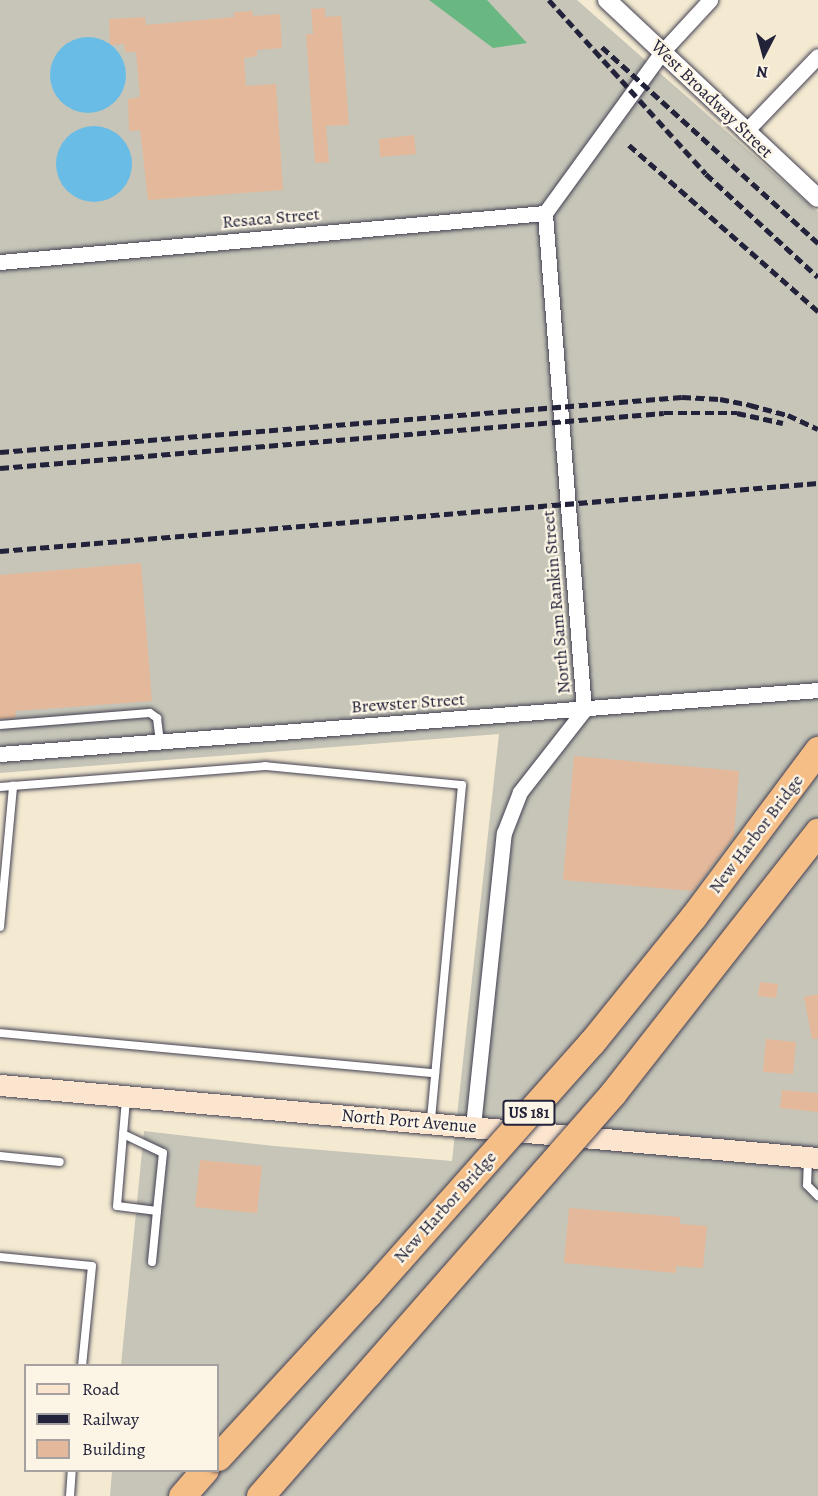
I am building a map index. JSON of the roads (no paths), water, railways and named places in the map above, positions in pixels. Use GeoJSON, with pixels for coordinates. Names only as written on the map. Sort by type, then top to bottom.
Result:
{"type":"FeatureCollection","features":[{"type":"Feature","properties":{"kind":"highway","name":"New Harbor Bridge"},"geometry":{"type":"LineString","coordinates":[[219,1456],[368,1294],[592,1042],[693,917],[818,750]]}},
{"type":"Feature","properties":{"kind":"highway","name":"US 181"},"geometry":{"type":"LineString","coordinates":[[260,1496],[613,1093],[818,832]]}},
{"type":"Feature","properties":{"kind":"highway"},"geometry":{"type":"LineString","coordinates":[[182,1496],[203,1472]]}},
{"type":"Feature","properties":{"kind":"main road","name":"North Port Avenue"},"geometry":{"type":"LineString","coordinates":[[0,1085],[813,1157]]}},
{"type":"Feature","properties":{"kind":"street","name":"West Broadway Street"},"geometry":{"type":"LineString","coordinates":[[607,0],[745,132],[818,198]]}},
{"type":"Feature","properties":{"kind":"street"},"geometry":{"type":"LineString","coordinates":[[545,213],[618,109],[662,52],[710,0]]}},
{"type":"Feature","properties":{"kind":"street"},"geometry":{"type":"LineString","coordinates":[[745,132],[818,56]]}},
{"type":"Feature","properties":{"kind":"street","name":"Resaca Street"},"geometry":{"type":"LineString","coordinates":[[0,262],[545,213]]}},
{"type":"Feature","properties":{"kind":"street","name":"North Sam Rankin Street"},"geometry":{"type":"LineString","coordinates":[[473,1126],[504,833],[520,792],[584,710],[545,213]]}},
{"type":"Feature","properties":{"kind":"street","name":"Brewster Street"},"geometry":{"type":"LineString","coordinates":[[0,754],[818,690]]}},
{"type":"Feature","properties":{"kind":"lane"},"geometry":{"type":"LineString","coordinates":[[0,725],[150,714],[157,718],[160,742]]}},
{"type":"Feature","properties":{"kind":"lane"},"geometry":{"type":"LineString","coordinates":[[0,787],[265,766],[462,785],[431,1122]]}},
{"type":"Feature","properties":{"kind":"lane"},"geometry":{"type":"LineString","coordinates":[[0,927],[13,786]]}},
{"type":"Feature","properties":{"kind":"lane"},"geometry":{"type":"LineString","coordinates":[[0,1033],[435,1073]]}},
{"type":"Feature","properties":{"kind":"lane"},"geometry":{"type":"LineString","coordinates":[[127,1096],[117,1206],[157,1211]]}},
{"type":"Feature","properties":{"kind":"lane"},"geometry":{"type":"LineString","coordinates":[[123,1134],[163,1153],[152,1262]]}},
{"type":"Feature","properties":{"kind":"lane"},"geometry":{"type":"LineString","coordinates":[[0,1156],[60,1162]]}},
{"type":"Feature","properties":{"kind":"lane"},"geometry":{"type":"LineString","coordinates":[[813,1157],[807,1185],[818,1196]]}},
{"type":"Feature","properties":{"kind":"lane"},"geometry":{"type":"LineString","coordinates":[[0,1257],[92,1266],[82,1364]]}},
{"type":"Feature","properties":{"kind":"lane"},"geometry":{"type":"LineString","coordinates":[[70,1496],[72,1472]]}},
{"type":"Feature","properties":{"kind":"water"},"geometry":{"type":"Polygon","coordinates":[[[88,37],[102,40],[115,48],[123,61],[126,75],[123,89],[115,102],[102,110],[88,113],[74,110],[61,102],[53,89],[50,75],[53,61],[61,48],[74,40],[88,37]]]}},
{"type":"Feature","properties":{"kind":"water"},"geometry":{"type":"Polygon","coordinates":[[[94,126],[108,129],[121,137],[129,150],[132,164],[129,178],[121,191],[108,199],[94,202],[80,199],[67,191],[59,178],[56,164],[59,150],[67,137],[80,129],[94,126]]]}},
{"type":"Feature","properties":{"kind":"railway"},"geometry":{"type":"LineString","coordinates":[[549,0],[706,174],[818,277]]}},
{"type":"Feature","properties":{"kind":"railway"},"geometry":{"type":"LineString","coordinates":[[602,47],[818,243]]}},
{"type":"Feature","properties":{"kind":"railway"},"geometry":{"type":"LineString","coordinates":[[629,145],[818,311]]}},
{"type":"Feature","properties":{"kind":"railway"},"geometry":{"type":"LineString","coordinates":[[0,452],[682,397],[720,399],[750,405],[788,415],[818,429]]}},
{"type":"Feature","properties":{"kind":"railway"},"geometry":{"type":"LineString","coordinates":[[0,468],[664,413],[737,413],[783,423]]}},
{"type":"Feature","properties":{"kind":"railway"},"geometry":{"type":"LineString","coordinates":[[0,551],[818,483]]}}]}
